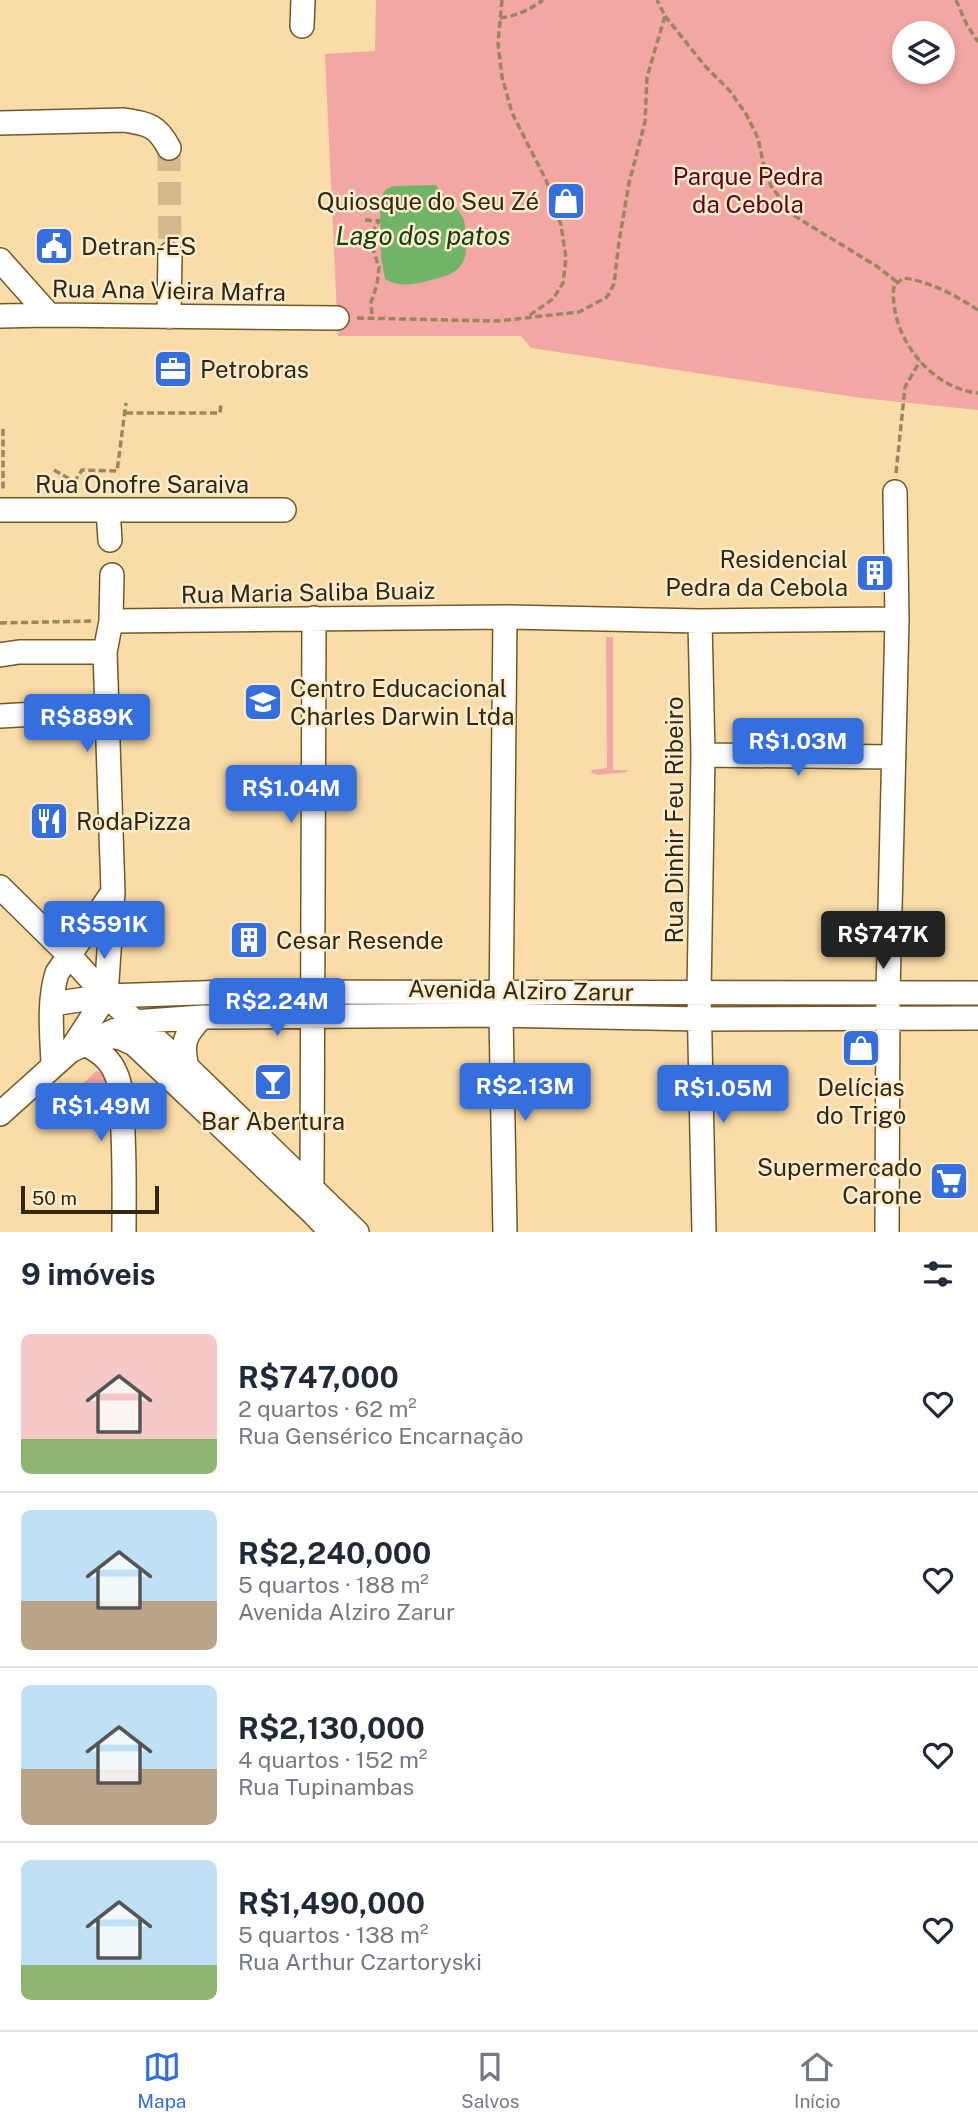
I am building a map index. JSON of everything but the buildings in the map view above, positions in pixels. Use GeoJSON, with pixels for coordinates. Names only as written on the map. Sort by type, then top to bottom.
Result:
{"type":"FeatureCollection","features":[{"type":"Feature","properties":{"kind":"street"},"geometry":{"type":"LineString","coordinates":[[302,26],[303,0]]}},
{"type":"Feature","properties":{"kind":"street"},"geometry":{"type":"LineString","coordinates":[[0,123],[124,120],[156,128],[169,148]]}},
{"type":"Feature","properties":{"kind":"street"},"geometry":{"type":"LineString","coordinates":[[169,317],[170,254]]}},
{"type":"Feature","properties":{"kind":"street"},"geometry":{"type":"LineString","coordinates":[[0,260],[49,315]]}},
{"type":"Feature","properties":{"kind":"street","name":"Rua Ana Vieira Mafra"},"geometry":{"type":"LineString","coordinates":[[0,316],[337,318]]}},
{"type":"Feature","properties":{"kind":"street"},"geometry":{"type":"LineString","coordinates":[[887,1232],[888,993],[897,619],[895,492]]}},
{"type":"Feature","properties":{"kind":"street","name":"Rua Onofre Saraiva"},"geometry":{"type":"LineString","coordinates":[[2,502],[108,510],[284,510]]}},
{"type":"Feature","properties":{"kind":"street"},"geometry":{"type":"LineString","coordinates":[[108,510],[110,540]]}},
{"type":"Feature","properties":{"kind":"street"},"geometry":{"type":"LineString","coordinates":[[0,1114],[78,1049],[106,996],[113,892],[105,652],[111,621],[112,575]]}},
{"type":"Feature","properties":{"kind":"street"},"geometry":{"type":"LineString","coordinates":[[505,617],[501,1004],[505,1232]]}},
{"type":"Feature","properties":{"kind":"street","name":"Rua Maria Saliba Buaiz"},"geometry":{"type":"LineString","coordinates":[[111,621],[505,617],[700,621],[897,619]]}},
{"type":"Feature","properties":{"kind":"street"},"geometry":{"type":"LineString","coordinates":[[312,1188],[314,618]]}},
{"type":"Feature","properties":{"kind":"street","name":"Rua Dinhir Feu Ribeiro"},"geometry":{"type":"LineString","coordinates":[[700,621],[703,755],[699,1019],[704,1232]]}},
{"type":"Feature","properties":{"kind":"street"},"geometry":{"type":"LineString","coordinates":[[0,655],[19,652],[105,652]]}},
{"type":"Feature","properties":{"kind":"street"},"geometry":{"type":"LineString","coordinates":[[0,716],[108,710]]}},
{"type":"Feature","properties":{"kind":"street"},"geometry":{"type":"LineString","coordinates":[[703,755],[894,757]]}},
{"type":"Feature","properties":{"kind":"street"},"geometry":{"type":"LineString","coordinates":[[0,887],[106,996],[187,1067],[357,1232]]}},
{"type":"Feature","properties":{"kind":"street"},"geometry":{"type":"LineString","coordinates":[[78,1049],[52,1004],[54,985],[57,973],[113,892]]}},
{"type":"Feature","properties":{"kind":"street","name":"Avenida Alziro Zarur"},"geometry":{"type":"LineString","coordinates":[[52,1004],[106,996],[229,992],[313,1004]]}},
{"type":"Feature","properties":{"kind":"street","name":"Avenida Alziro Zarur"},"geometry":{"type":"LineString","coordinates":[[78,1049],[134,1022],[313,1004],[501,1004],[699,994],[978,993]]}},
{"type":"Feature","properties":{"kind":"street","name":"Avenida Alziro Zarur"},"geometry":{"type":"LineString","coordinates":[[501,1004],[699,1019],[978,1018]]}},
{"type":"Feature","properties":{"kind":"street"},"geometry":{"type":"LineString","coordinates":[[187,1067],[183,1053],[184,1042],[188,1032],[202,1017]]}},
{"type":"Feature","properties":{"kind":"street"},"geometry":{"type":"LineString","coordinates":[[78,1049],[121,1038],[134,1044],[314,1223],[331,1232]]}},
{"type":"Feature","properties":{"kind":"street"},"geometry":{"type":"LineString","coordinates":[[78,1049],[97,1050],[108,1060],[117,1075],[121,1091],[123,1129],[124,1232]]}},
{"type":"Feature","properties":{"kind":"path"},"geometry":{"type":"LineString","coordinates":[[502,0],[498,43],[502,78],[512,113],[546,180],[561,225],[566,258],[563,283],[553,299],[525,318]]}},
{"type":"Feature","properties":{"kind":"path"},"geometry":{"type":"LineString","coordinates":[[500,19],[513,17],[544,0]]}},
{"type":"Feature","properties":{"kind":"path"},"geometry":{"type":"LineString","coordinates":[[657,0],[665,16],[705,66],[730,91],[746,114],[758,138],[771,186],[793,215],[878,267],[897,282]]}},
{"type":"Feature","properties":{"kind":"path"},"geometry":{"type":"LineString","coordinates":[[956,0],[978,42]]}},
{"type":"Feature","properties":{"kind":"path"},"geometry":{"type":"LineString","coordinates":[[337,318],[498,321],[579,312],[607,298],[614,284],[629,183],[645,121],[647,77],[665,16]]}},
{"type":"Feature","properties":{"kind":"path"},"geometry":{"type":"LineString","coordinates":[[365,220],[379,221],[370,241],[379,267],[371,302],[372,318]]}},
{"type":"Feature","properties":{"kind":"path"},"geometry":{"type":"LineString","coordinates":[[978,310],[922,281],[904,278],[897,282],[893,292],[902,332],[920,361],[938,378],[958,388],[978,393]]}},
{"type":"Feature","properties":{"kind":"path"},"geometry":{"type":"LineString","coordinates":[[895,492],[905,387],[920,361]]}},
{"type":"Feature","properties":{"kind":"path"},"geometry":{"type":"LineString","coordinates":[[67,493],[82,470],[117,471],[126,403]]}},
{"type":"Feature","properties":{"kind":"path"},"geometry":{"type":"LineString","coordinates":[[125,413],[220,413],[221,404]]}},
{"type":"Feature","properties":{"kind":"path"},"geometry":{"type":"LineString","coordinates":[[2,502],[3,429]]}},
{"type":"Feature","properties":{"kind":"path"},"geometry":{"type":"LineString","coordinates":[[54,470],[74,482]]}},
{"type":"Feature","properties":{"kind":"path"},"geometry":{"type":"LineString","coordinates":[[0,623],[111,621]]}},
{"type":"Feature","properties":{"kind":"green space","name":"Parque Pedra da Cebola"},"geometry":{"type":"Polygon","coordinates":[[[376,0],[978,0],[978,410],[861,398],[531,348],[521,336],[338,336],[325,54],[375,51],[376,0]]]}},
{"type":"Feature","properties":{"kind":"green space"},"geometry":{"type":"Polygon","coordinates":[[[606,637],[613,637],[613,770],[628,772],[598,775],[591,770],[607,768],[606,637]]]}},
{"type":"Feature","properties":{"kind":"green space"},"geometry":{"type":"Polygon","coordinates":[[[96,1071],[103,1072],[108,1081],[109,1097],[98,1098],[88,1092],[73,1097],[73,1094],[96,1071]]]}},
{"type":"Feature","properties":{"kind":"water","name":"Lago dos patos"},"geometry":{"type":"Polygon","coordinates":[[[436,185],[463,218],[466,240],[464,259],[451,274],[411,284],[390,282],[385,279],[381,257],[382,195],[395,186],[436,185]]]}},
{"type":"Feature","properties":{"kind":"tunnel"},"geometry":{"type":"LineString","coordinates":[[169,148],[170,254]]}},
{"type":"Feature","properties":{"kind":"place","name":"Quiosque do Seu Zé"},"geometry":{"type":"Point","coordinates":[566,201]}},
{"type":"Feature","properties":{"kind":"place","name":"Detran-ES"},"geometry":{"type":"Point","coordinates":[54,246]}},
{"type":"Feature","properties":{"kind":"place","name":"Petrobras"},"geometry":{"type":"Point","coordinates":[173,369]}},
{"type":"Feature","properties":{"kind":"place","name":"Residencial Pedra da Cebola"},"geometry":{"type":"Point","coordinates":[875,573]}},
{"type":"Feature","properties":{"kind":"place","name":"Centro Educacional Charles Darwin Ltda"},"geometry":{"type":"Point","coordinates":[263,702]}},
{"type":"Feature","properties":{"kind":"place","name":"RodaPizza"},"geometry":{"type":"Point","coordinates":[49,821]}},
{"type":"Feature","properties":{"kind":"place","name":"Cesar Resende"},"geometry":{"type":"Point","coordinates":[249,940]}},
{"type":"Feature","properties":{"kind":"place","name":"Delícias do Trigo"},"geometry":{"type":"Point","coordinates":[861,1048]}},
{"type":"Feature","properties":{"kind":"place","name":"Bar Abertura"},"geometry":{"type":"Point","coordinates":[273,1082]}},
{"type":"Feature","properties":{"kind":"place","name":"Supermercado Carone"},"geometry":{"type":"Point","coordinates":[949,1181]}}]}
